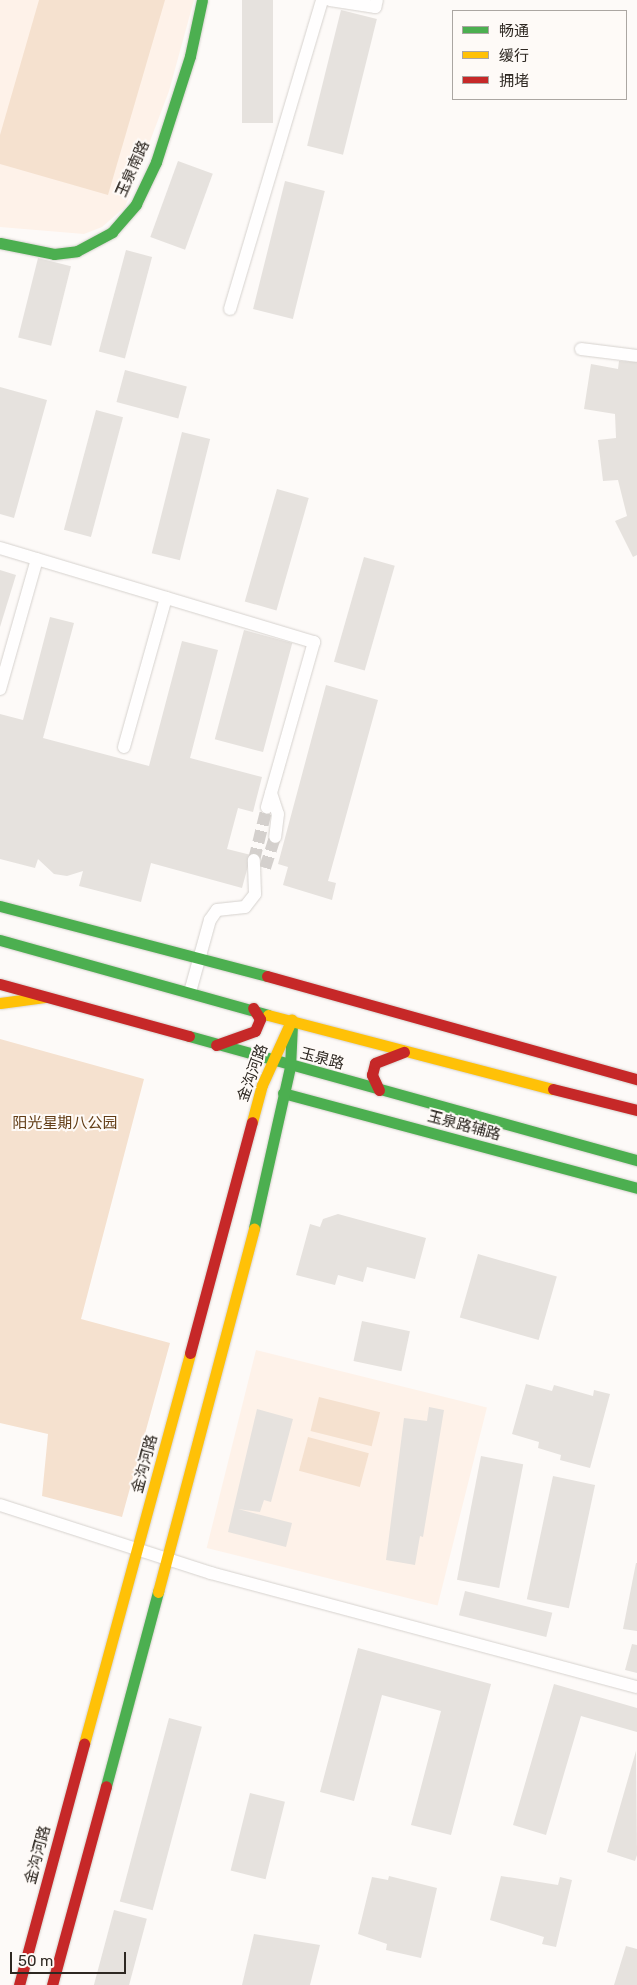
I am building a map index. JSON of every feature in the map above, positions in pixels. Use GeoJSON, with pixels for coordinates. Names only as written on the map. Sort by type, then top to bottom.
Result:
{"type":"FeatureCollection","features":[{"type":"Feature","properties":{"kind":"street","name":"玉泉南路"},"geometry":{"type":"LineString","coordinates":[[0,244],[54,254],[77,251],[112,232],[136,204],[156,162],[190,56],[202,0]]}},
{"type":"Feature","properties":{"kind":"street"},"geometry":{"type":"LineString","coordinates":[[230,309],[322,0]]}},
{"type":"Feature","properties":{"kind":"street"},"geometry":{"type":"LineString","coordinates":[[330,0],[375,7],[377,0]]}},
{"type":"Feature","properties":{"kind":"street"},"geometry":{"type":"LineString","coordinates":[[581,349],[637,356]]}},
{"type":"Feature","properties":{"kind":"street"},"geometry":{"type":"LineString","coordinates":[[0,548],[314,642],[267,807]]}},
{"type":"Feature","properties":{"kind":"street"},"geometry":{"type":"LineString","coordinates":[[0,690],[37,559]]}},
{"type":"Feature","properties":{"kind":"street"},"geometry":{"type":"LineString","coordinates":[[124,747],[166,598]]}},
{"type":"Feature","properties":{"kind":"street"},"geometry":{"type":"LineString","coordinates":[[271,793],[278,814],[275,837]]}},
{"type":"Feature","properties":{"kind":"street"},"geometry":{"type":"LineString","coordinates":[[254,860],[257,883]]}},
{"type":"Feature","properties":{"kind":"street"},"geometry":{"type":"LineString","coordinates":[[190,992],[217,910],[245,907],[265,868]]}},
{"type":"Feature","properties":{"kind":"street"},"geometry":{"type":"LineString","coordinates":[[0,906],[199,961],[480,1032],[637,1079]]}},
{"type":"Feature","properties":{"kind":"street","name":"玉泉路"},"geometry":{"type":"LineString","coordinates":[[0,940],[405,1051],[637,1110]]}},
{"type":"Feature","properties":{"kind":"street","name":"玉泉路"},"geometry":{"type":"LineString","coordinates":[[0,984],[290,1066],[637,1160]]}},
{"type":"Feature","properties":{"kind":"street"},"geometry":{"type":"LineString","coordinates":[[0,1003],[45,997]]}},
{"type":"Feature","properties":{"kind":"street"},"geometry":{"type":"LineString","coordinates":[[216,1045],[255,1031],[260,1019],[253,1008]]}},
{"type":"Feature","properties":{"kind":"street","name":"金沟河路"},"geometry":{"type":"LineString","coordinates":[[18,1985],[135,1549],[270,1060],[292,1019]]}},
{"type":"Feature","properties":{"kind":"street","name":"金沟河路"},"geometry":{"type":"LineString","coordinates":[[52,1985],[166,1559],[190,1482],[245,1270],[290,1066],[292,1019]]}},
{"type":"Feature","properties":{"kind":"street"},"geometry":{"type":"LineString","coordinates":[[379,1090],[372,1076],[375,1063],[405,1051]]}},
{"type":"Feature","properties":{"kind":"street","name":"玉泉路辅路"},"geometry":{"type":"LineString","coordinates":[[283,1093],[637,1188]]}},
{"type":"Feature","properties":{"kind":"street"},"geometry":{"type":"LineString","coordinates":[[0,1505],[166,1559],[637,1686]]}},
{"type":"Feature","properties":{"kind":"shaded area"},"geometry":{"type":"Polygon","coordinates":[[[0,0],[194,0],[169,91],[125,207],[102,227],[84,234],[0,227],[0,0]]]}},
{"type":"Feature","properties":{"kind":"shaded area"},"geometry":{"type":"Polygon","coordinates":[[[256,1350],[487,1408],[438,1606],[207,1548],[256,1350]]]}},
{"type":"Feature","properties":{"kind":"green space"},"geometry":{"type":"Polygon","coordinates":[[[39,0],[165,0],[108,195],[0,164],[0,135],[39,0]]]}},
{"type":"Feature","properties":{"kind":"green space","name":"阳光星期八公园"},"geometry":{"type":"Polygon","coordinates":[[[0,1039],[144,1079],[81,1319],[170,1343],[122,1517],[42,1496],[48,1434],[0,1423],[0,1039]]]}},
{"type":"Feature","properties":{"kind":"green space"},"geometry":{"type":"Polygon","coordinates":[[[319,1397],[380,1412],[372,1446],[311,1431],[319,1397]]]}},
{"type":"Feature","properties":{"kind":"green space"},"geometry":{"type":"Polygon","coordinates":[[[308,1437],[369,1453],[360,1487],[299,1471],[308,1437]]]}},
{"type":"Feature","properties":{"kind":"building"},"geometry":{"type":"Polygon","coordinates":[[[242,0],[273,0],[273,123],[242,123],[242,0]]]}},
{"type":"Feature","properties":{"kind":"building"},"geometry":{"type":"Polygon","coordinates":[[[341,10],[377,19],[343,155],[307,146],[341,10]]]}},
{"type":"Feature","properties":{"kind":"building"},"geometry":{"type":"Polygon","coordinates":[[[178,161],[213,174],[185,250],[150,237],[178,161]]]}},
{"type":"Feature","properties":{"kind":"building"},"geometry":{"type":"Polygon","coordinates":[[[285,181],[325,191],[293,319],[253,309],[285,181]]]}},
{"type":"Feature","properties":{"kind":"building"},"geometry":{"type":"Polygon","coordinates":[[[126,250],[152,257],[125,358],[99,351],[126,250]]]}},
{"type":"Feature","properties":{"kind":"building"},"geometry":{"type":"Polygon","coordinates":[[[38,258],[71,266],[51,346],[18,338],[38,258]]]}},
{"type":"Feature","properties":{"kind":"building"},"geometry":{"type":"Polygon","coordinates":[[[619,361],[637,362],[637,555],[633,557],[615,521],[627,516],[618,480],[603,481],[598,440],[616,438],[615,414],[584,409],[591,364],[618,369],[619,361]]]}},
{"type":"Feature","properties":{"kind":"building"},"geometry":{"type":"Polygon","coordinates":[[[125,370],[187,387],[178,418],[116,402],[125,370]]]}},
{"type":"Feature","properties":{"kind":"building"},"geometry":{"type":"Polygon","coordinates":[[[0,387],[47,400],[14,518],[0,514],[0,387]]]}},
{"type":"Feature","properties":{"kind":"building"},"geometry":{"type":"Polygon","coordinates":[[[96,410],[123,417],[91,537],[64,530],[96,410]]]}},
{"type":"Feature","properties":{"kind":"building"},"geometry":{"type":"Polygon","coordinates":[[[182,432],[210,439],[180,560],[152,553],[182,432]]]}},
{"type":"Feature","properties":{"kind":"building"},"geometry":{"type":"Polygon","coordinates":[[[277,489],[309,498],[276,611],[245,601],[277,489]]]}},
{"type":"Feature","properties":{"kind":"building"},"geometry":{"type":"Polygon","coordinates":[[[364,557],[395,566],[365,671],[334,662],[364,557]]]}},
{"type":"Feature","properties":{"kind":"building"},"geometry":{"type":"Polygon","coordinates":[[[0,570],[16,575],[0,627],[0,570]]]}},
{"type":"Feature","properties":{"kind":"building"},"geometry":{"type":"Polygon","coordinates":[[[50,617],[74,623],[43,738],[149,766],[182,641],[218,650],[190,758],[262,777],[253,812],[238,808],[227,849],[251,855],[242,888],[151,863],[141,902],[79,886],[83,871],[67,876],[54,874],[38,859],[35,868],[0,859],[0,714],[23,720],[50,617]]]}},
{"type":"Feature","properties":{"kind":"building"},"geometry":{"type":"Polygon","coordinates":[[[244,630],[292,643],[263,752],[215,739],[244,630]]]}},
{"type":"Feature","properties":{"kind":"building"},"geometry":{"type":"Polygon","coordinates":[[[326,685],[378,700],[328,881],[336,883],[332,900],[283,885],[288,867],[278,864],[326,685]]]}},
{"type":"Feature","properties":{"kind":"building"},"geometry":{"type":"Polygon","coordinates":[[[338,1214],[426,1238],[415,1279],[367,1267],[363,1282],[338,1275],[335,1285],[296,1275],[310,1224],[320,1227],[323,1219],[338,1214]]]}},
{"type":"Feature","properties":{"kind":"building"},"geometry":{"type":"Polygon","coordinates":[[[478,1254],[557,1277],[539,1340],[460,1317],[478,1254]]]}},
{"type":"Feature","properties":{"kind":"building"},"geometry":{"type":"Polygon","coordinates":[[[362,1321],[410,1331],[401,1371],[353,1361],[362,1321]]]}},
{"type":"Feature","properties":{"kind":"building"},"geometry":{"type":"Polygon","coordinates":[[[526,1384],[552,1391],[554,1385],[593,1396],[594,1390],[610,1394],[590,1468],[560,1460],[561,1455],[538,1448],[539,1442],[512,1434],[526,1384]]]}},
{"type":"Feature","properties":{"kind":"building"},"geometry":{"type":"Polygon","coordinates":[[[429,1407],[444,1410],[423,1537],[420,1536],[415,1565],[386,1560],[404,1418],[427,1421],[429,1407]]]}},
{"type":"Feature","properties":{"kind":"building"},"geometry":{"type":"Polygon","coordinates":[[[257,1409],[293,1419],[271,1502],[264,1500],[260,1512],[238,1509],[292,1523],[286,1547],[228,1532],[257,1409]]]}},
{"type":"Feature","properties":{"kind":"building"},"geometry":{"type":"Polygon","coordinates":[[[481,1456],[523,1464],[499,1588],[457,1580],[481,1456]]]}},
{"type":"Feature","properties":{"kind":"building"},"geometry":{"type":"Polygon","coordinates":[[[553,1476],[595,1485],[569,1608],[527,1599],[553,1476]]]}},
{"type":"Feature","properties":{"kind":"building"},"geometry":{"type":"Polygon","coordinates":[[[637,1563],[637,1631],[623,1629],[637,1563]]]}},
{"type":"Feature","properties":{"kind":"building"},"geometry":{"type":"Polygon","coordinates":[[[465,1591],[552,1613],[546,1637],[459,1615],[465,1591]]]}},
{"type":"Feature","properties":{"kind":"building"},"geometry":{"type":"Polygon","coordinates":[[[632,1644],[637,1645],[637,1673],[625,1670],[632,1644]]]}},
{"type":"Feature","properties":{"kind":"building"},"geometry":{"type":"Polygon","coordinates":[[[358,1648],[491,1684],[451,1835],[411,1825],[441,1711],[382,1695],[354,1801],[320,1792],[358,1648]]]}},
{"type":"Feature","properties":{"kind":"building"},"geometry":{"type":"Polygon","coordinates":[[[554,1684],[637,1708],[637,1732],[581,1716],[546,1835],[513,1825],[554,1684]]]}},
{"type":"Feature","properties":{"kind":"building"},"geometry":{"type":"Polygon","coordinates":[[[169,1718],[202,1727],[153,1910],[120,1902],[169,1718]]]}},
{"type":"Feature","properties":{"kind":"building"},"geometry":{"type":"Polygon","coordinates":[[[636,1751],[637,1855],[635,1861],[607,1852],[636,1751]]]}},
{"type":"Feature","properties":{"kind":"building"},"geometry":{"type":"Polygon","coordinates":[[[250,1793],[285,1802],[266,1879],[231,1871],[250,1793]]]}},
{"type":"Feature","properties":{"kind":"building"},"geometry":{"type":"Polygon","coordinates":[[[389,1876],[437,1888],[421,1958],[386,1950],[387,1944],[358,1934],[372,1877],[388,1880],[389,1876]]]}},
{"type":"Feature","properties":{"kind":"building"},"geometry":{"type":"Polygon","coordinates":[[[501,1876],[558,1885],[560,1877],[572,1880],[556,1947],[542,1944],[544,1937],[490,1920],[501,1876]]]}},
{"type":"Feature","properties":{"kind":"building"},"geometry":{"type":"Polygon","coordinates":[[[114,1910],[147,1919],[129,1985],[94,1985],[114,1910]]]}},
{"type":"Feature","properties":{"kind":"building"},"geometry":{"type":"Polygon","coordinates":[[[254,1934],[320,1945],[310,1985],[242,1985],[254,1934]]]}},
{"type":"Feature","properties":{"kind":"building"},"geometry":{"type":"Polygon","coordinates":[[[626,1946],[637,1949],[637,1985],[614,1985],[626,1946]]]}},
{"type":"Feature","properties":{"kind":"tunnel"},"geometry":{"type":"LineString","coordinates":[[254,860],[267,807]]}},
{"type":"Feature","properties":{"kind":"tunnel"},"geometry":{"type":"LineString","coordinates":[[265,868],[275,837]]}},
{"type":"Feature","properties":{"kind":"traffic: fast"},"geometry":{"type":"LineString","coordinates":[[0,243],[54,254],[77,251],[112,232],[136,204],[156,162],[190,56],[202,0]]}},
{"type":"Feature","properties":{"kind":"traffic: fast"},"geometry":{"type":"LineString","coordinates":[[0,906],[267,976]]}},
{"type":"Feature","properties":{"kind":"traffic: fast"},"geometry":{"type":"LineString","coordinates":[[0,940],[268,1015]]}},
{"type":"Feature","properties":{"kind":"traffic: fast"},"geometry":{"type":"LineString","coordinates":[[254,1228],[290,1067],[292,1024]]}},
{"type":"Feature","properties":{"kind":"traffic: fast"},"geometry":{"type":"LineString","coordinates":[[189,1036],[637,1160]]}},
{"type":"Feature","properties":{"kind":"traffic: fast"},"geometry":{"type":"LineString","coordinates":[[283,1093],[637,1188]]}},
{"type":"Feature","properties":{"kind":"traffic: fast"},"geometry":{"type":"LineString","coordinates":[[106,1786],[158,1592]]}},
{"type":"Feature","properties":{"kind":"traffic: slow"},"geometry":{"type":"LineString","coordinates":[[0,1003],[45,997]]}},
{"type":"Feature","properties":{"kind":"traffic: slow"},"geometry":{"type":"LineString","coordinates":[[268,1015],[553,1089]]}},
{"type":"Feature","properties":{"kind":"traffic: slow"},"geometry":{"type":"LineString","coordinates":[[252,1122],[262,1085],[292,1019]]}},
{"type":"Feature","properties":{"kind":"traffic: slow"},"geometry":{"type":"LineString","coordinates":[[158,1592],[254,1228]]}},
{"type":"Feature","properties":{"kind":"traffic: slow"},"geometry":{"type":"LineString","coordinates":[[84,1744],[190,1353]]}},
{"type":"Feature","properties":{"kind":"traffic: jam"},"geometry":{"type":"LineString","coordinates":[[267,976],[637,1079]]}},
{"type":"Feature","properties":{"kind":"traffic: jam"},"geometry":{"type":"LineString","coordinates":[[0,984],[189,1036]]}},
{"type":"Feature","properties":{"kind":"traffic: jam"},"geometry":{"type":"LineString","coordinates":[[216,1045],[255,1031],[260,1019],[253,1008]]}},
{"type":"Feature","properties":{"kind":"traffic: jam"},"geometry":{"type":"LineString","coordinates":[[379,1090],[372,1075],[375,1063],[404,1052]]}},
{"type":"Feature","properties":{"kind":"traffic: jam"},"geometry":{"type":"LineString","coordinates":[[553,1089],[637,1110]]}},
{"type":"Feature","properties":{"kind":"traffic: jam"},"geometry":{"type":"LineString","coordinates":[[190,1353],[252,1122]]}},
{"type":"Feature","properties":{"kind":"traffic: jam"},"geometry":{"type":"LineString","coordinates":[[19,1985],[84,1744]]}},
{"type":"Feature","properties":{"kind":"traffic: jam"},"geometry":{"type":"LineString","coordinates":[[52,1985],[106,1786]]}}]}
